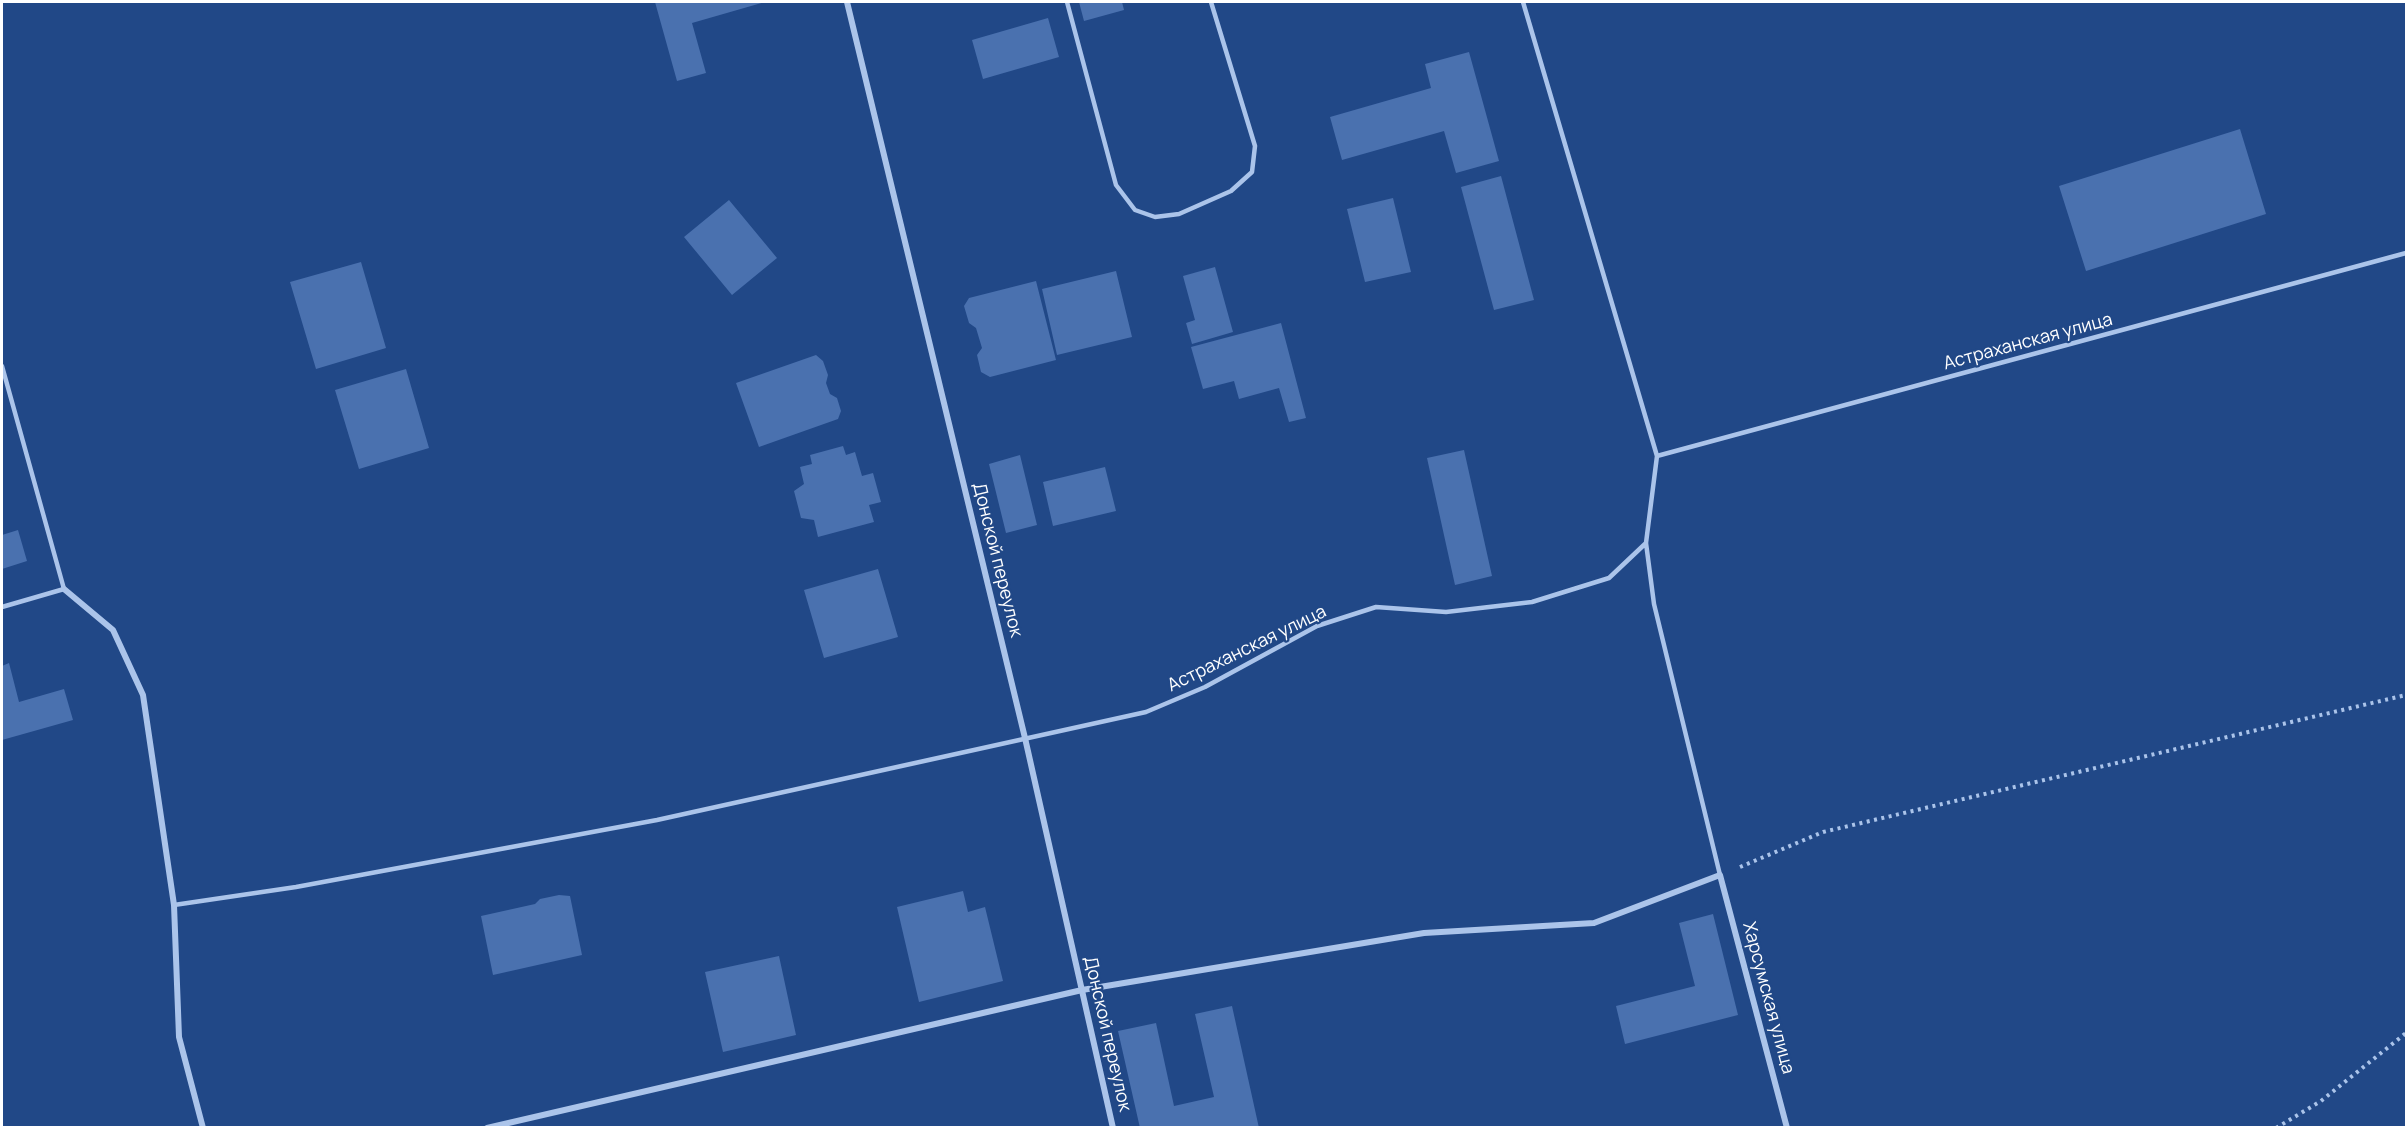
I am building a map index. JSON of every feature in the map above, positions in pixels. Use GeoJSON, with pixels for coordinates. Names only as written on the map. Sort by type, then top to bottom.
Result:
{"type":"FeatureCollection","features":[{"type":"Feature","properties":{"kind":"street","name":"Донской переулок"},"geometry":{"type":"LineString","coordinates":[[847,2],[1025,738],[1113,1128]]}},
{"type":"Feature","properties":{"kind":"street"},"geometry":{"type":"LineString","coordinates":[[64,589],[113,630],[142,695],[174,905],[179,1037],[203,1128]]}},
{"type":"Feature","properties":{"kind":"street"},"geometry":{"type":"LineString","coordinates":[[487,1128],[1082,990],[1424,933],[1594,923],[1720,875]]}},
{"type":"Feature","properties":{"kind":"street","name":"Харсумская улица"},"geometry":{"type":"LineString","coordinates":[[1720,875],[1787,1128]]}},
{"type":"Feature","properties":{"kind":"lane"},"geometry":{"type":"LineString","coordinates":[[1067,2],[1116,186],[1135,210],[1155,218],[1179,214],[1231,191],[1252,172],[1256,146],[1210,2]]}},
{"type":"Feature","properties":{"kind":"lane"},"geometry":{"type":"LineString","coordinates":[[1523,2],[1657,456],[1646,543],[1654,604],[1720,875]]}},
{"type":"Feature","properties":{"kind":"lane","name":"Астраханская улица"},"geometry":{"type":"LineString","coordinates":[[1657,456],[2406,254]]}},
{"type":"Feature","properties":{"kind":"lane"},"geometry":{"type":"LineString","coordinates":[[2,366],[64,589],[2,607]]}},
{"type":"Feature","properties":{"kind":"lane","name":"Астраханская улица"},"geometry":{"type":"LineString","coordinates":[[174,905],[296,887],[657,820],[1146,712],[1205,687],[1317,626],[1376,608],[1446,612],[1532,602],[1609,578],[1646,543]]}},
{"type":"Feature","properties":{"kind":"path"},"geometry":{"type":"LineString","coordinates":[[1720,875],[1823,832],[2406,695]]}},
{"type":"Feature","properties":{"kind":"path"},"geometry":{"type":"LineString","coordinates":[[2276,1128],[2321,1101],[2406,1033]]}},
{"type":"Feature","properties":{"kind":"building"},"geometry":{"type":"Polygon","coordinates":[[[655,2],[765,2],[692,23],[706,73],[677,81],[655,2]]]}},
{"type":"Feature","properties":{"kind":"building"},"geometry":{"type":"Polygon","coordinates":[[[1079,2],[1122,2],[1124,10],[1084,21],[1079,2]]]}},
{"type":"Feature","properties":{"kind":"building"},"geometry":{"type":"Polygon","coordinates":[[[1048,18],[1059,57],[983,79],[972,40],[1048,18]]]}},
{"type":"Feature","properties":{"kind":"building"},"geometry":{"type":"Polygon","coordinates":[[[1469,52],[1499,161],[1456,173],[1444,131],[1342,160],[1330,117],[1431,88],[1425,64],[1469,52]]]}},
{"type":"Feature","properties":{"kind":"building"},"geometry":{"type":"Polygon","coordinates":[[[2240,129],[2266,214],[2086,271],[2059,186],[2240,129]]]}},
{"type":"Feature","properties":{"kind":"building"},"geometry":{"type":"Polygon","coordinates":[[[1501,176],[1534,300],[1494,310],[1461,187],[1501,176]]]}},
{"type":"Feature","properties":{"kind":"building"},"geometry":{"type":"Polygon","coordinates":[[[1393,198],[1411,272],[1365,282],[1347,209],[1393,198]]]}},
{"type":"Feature","properties":{"kind":"building"},"geometry":{"type":"Polygon","coordinates":[[[729,200],[777,258],[732,295],[684,237],[729,200]]]}},
{"type":"Feature","properties":{"kind":"building"},"geometry":{"type":"Polygon","coordinates":[[[361,262],[386,348],[316,369],[290,282],[361,262]]]}},
{"type":"Feature","properties":{"kind":"building"},"geometry":{"type":"Polygon","coordinates":[[[1215,267],[1233,332],[1192,344],[1186,323],[1195,320],[1183,276],[1215,267]]]}},
{"type":"Feature","properties":{"kind":"building"},"geometry":{"type":"Polygon","coordinates":[[[1116,271],[1132,337],[1057,355],[1042,289],[1116,271]]]}},
{"type":"Feature","properties":{"kind":"building"},"geometry":{"type":"Polygon","coordinates":[[[1036,281],[1056,360],[990,377],[981,372],[977,355],[982,348],[976,328],[969,323],[964,306],[969,298],[1036,281]]]}},
{"type":"Feature","properties":{"kind":"building"},"geometry":{"type":"Polygon","coordinates":[[[1281,323],[1306,418],[1289,422],[1279,388],[1239,399],[1234,381],[1203,389],[1191,347],[1281,323]]]}},
{"type":"Feature","properties":{"kind":"building"},"geometry":{"type":"Polygon","coordinates":[[[816,355],[823,361],[828,375],[826,383],[830,394],[837,398],[841,411],[838,419],[759,447],[736,383],[816,355]]]}},
{"type":"Feature","properties":{"kind":"building"},"geometry":{"type":"Polygon","coordinates":[[[406,369],[429,448],[359,469],[335,390],[406,369]]]}},
{"type":"Feature","properties":{"kind":"building"},"geometry":{"type":"Polygon","coordinates":[[[843,446],[846,455],[855,452],[862,476],[873,473],[881,502],[869,505],[874,522],[818,537],[814,520],[801,518],[794,491],[804,484],[800,467],[812,464],[810,455],[843,446]]]}},
{"type":"Feature","properties":{"kind":"building"},"geometry":{"type":"Polygon","coordinates":[[[1464,450],[1492,576],[1455,585],[1427,458],[1464,450]]]}},
{"type":"Feature","properties":{"kind":"building"},"geometry":{"type":"Polygon","coordinates":[[[1020,455],[1037,525],[1006,533],[989,464],[1020,455]]]}},
{"type":"Feature","properties":{"kind":"building"},"geometry":{"type":"Polygon","coordinates":[[[1105,467],[1116,511],[1053,526],[1043,482],[1105,467]]]}},
{"type":"Feature","properties":{"kind":"building"},"geometry":{"type":"Polygon","coordinates":[[[18,530],[27,561],[2,569],[2,535],[18,530]]]}},
{"type":"Feature","properties":{"kind":"building"},"geometry":{"type":"Polygon","coordinates":[[[878,569],[898,637],[824,658],[804,590],[878,569]]]}},
{"type":"Feature","properties":{"kind":"building"},"geometry":{"type":"Polygon","coordinates":[[[9,663],[19,702],[64,689],[73,720],[2,740],[2,666],[9,663]]]}},
{"type":"Feature","properties":{"kind":"building"},"geometry":{"type":"Polygon","coordinates":[[[963,891],[968,912],[985,907],[1003,981],[919,1002],[897,907],[963,891]]]}},
{"type":"Feature","properties":{"kind":"building"},"geometry":{"type":"Polygon","coordinates":[[[559,895],[570,896],[582,955],[493,975],[481,916],[535,904],[540,899],[559,895]]]}},
{"type":"Feature","properties":{"kind":"building"},"geometry":{"type":"Polygon","coordinates":[[[1713,914],[1738,1015],[1625,1044],[1616,1006],[1695,986],[1679,923],[1713,914]]]}},
{"type":"Feature","properties":{"kind":"building"},"geometry":{"type":"Polygon","coordinates":[[[779,956],[796,1035],[723,1052],[705,972],[779,956]]]}},
{"type":"Feature","properties":{"kind":"building"},"geometry":{"type":"Polygon","coordinates":[[[1232,1006],[1259,1128],[1140,1128],[1118,1031],[1156,1023],[1174,1106],[1214,1097],[1195,1014],[1232,1006]]]}}]}
